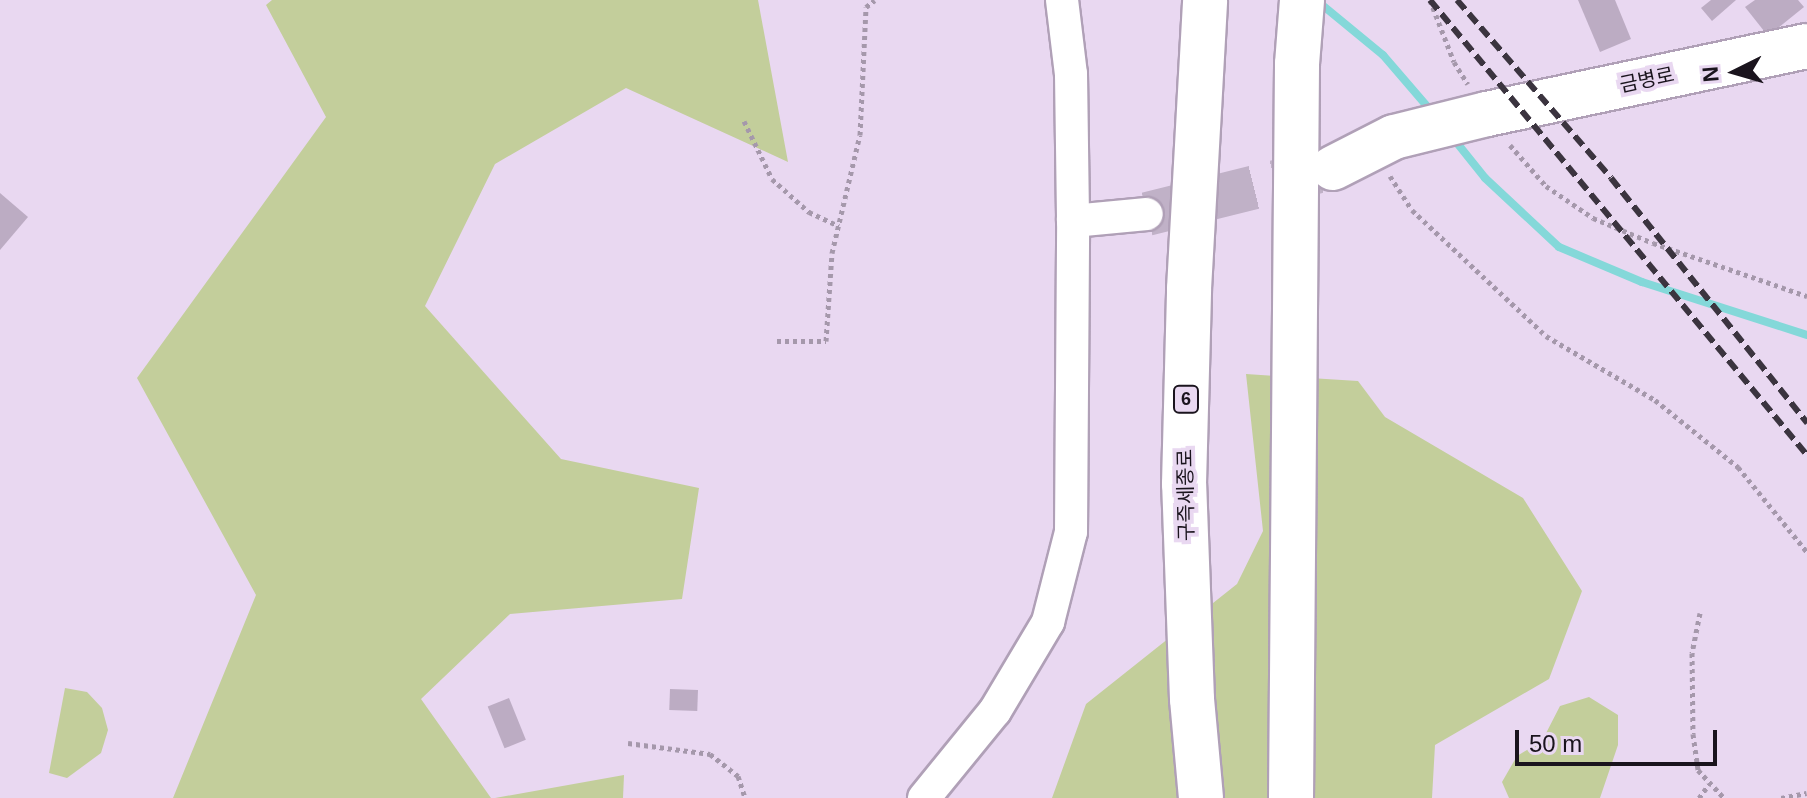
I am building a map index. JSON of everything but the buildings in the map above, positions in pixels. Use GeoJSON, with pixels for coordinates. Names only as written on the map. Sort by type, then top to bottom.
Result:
{"type":"FeatureCollection","features":[{"type":"Feature","properties":{"kind":"main road","name":"구즉세종로"},"geometry":{"type":"LineString","coordinates":[[1201,798],[1192,699],[1184,484],[1189,289],[1205,0]]}},
{"type":"Feature","properties":{"kind":"main road"},"geometry":{"type":"LineString","coordinates":[[1291,798],[1297,64],[1302,0]]}},
{"type":"Feature","properties":{"kind":"main road","name":"금병로"},"geometry":{"type":"LineString","coordinates":[[1383,142],[1487,114],[1807,46]]}},
{"type":"Feature","properties":{"kind":"main road"},"geometry":{"type":"LineString","coordinates":[[1333,168],[1383,142]]}},
{"type":"Feature","properties":{"kind":"street"},"geometry":{"type":"LineString","coordinates":[[924,798],[995,711],[1048,622],[1071,532],[1075,393],[1071,74],[1062,0]]}},
{"type":"Feature","properties":{"kind":"street"},"geometry":{"type":"LineString","coordinates":[[1073,221],[1147,214]]}},
{"type":"Feature","properties":{"kind":"path"},"geometry":{"type":"LineString","coordinates":[[777,341],[826,341],[832,253],[860,135],[866,7],[875,0]]}},
{"type":"Feature","properties":{"kind":"path"},"geometry":{"type":"LineString","coordinates":[[1430,0],[1454,62],[1487,114],[1546,186],[1593,218],[1653,243],[1807,296]]}},
{"type":"Feature","properties":{"kind":"path"},"geometry":{"type":"LineString","coordinates":[[744,121],[772,179],[809,212],[839,226]]}},
{"type":"Feature","properties":{"kind":"path"},"geometry":{"type":"LineString","coordinates":[[1383,142],[1412,210],[1468,266],[1546,336],[1655,400],[1738,467],[1807,552]]}},
{"type":"Feature","properties":{"kind":"path"},"geometry":{"type":"LineString","coordinates":[[1700,613],[1692,653],[1693,734],[1698,770],[1724,798]]}},
{"type":"Feature","properties":{"kind":"path"},"geometry":{"type":"LineString","coordinates":[[628,743],[710,754],[738,776],[745,798]]}},
{"type":"Feature","properties":{"kind":"path"},"geometry":{"type":"LineString","coordinates":[[1699,798],[1709,784]]}},
{"type":"Feature","properties":{"kind":"path"},"geometry":{"type":"LineString","coordinates":[[1781,798],[1807,793]]}},
{"type":"Feature","properties":{"kind":"green space"},"geometry":{"type":"Polygon","coordinates":[[[272,0],[758,0],[788,162],[626,88],[495,164],[425,306],[561,459],[699,488],[682,599],[510,614],[421,699],[491,798],[173,798],[256,595],[137,378],[326,117],[266,5],[272,0]]]}},
{"type":"Feature","properties":{"kind":"green space"},"geometry":{"type":"Polygon","coordinates":[[[1246,374],[1358,381],[1385,417],[1523,498],[1582,591],[1549,679],[1435,745],[1432,798],[1052,798],[1086,704],[1237,584],[1263,531],[1246,374]]]}},
{"type":"Feature","properties":{"kind":"green space"},"geometry":{"type":"Polygon","coordinates":[[[65,688],[87,692],[102,708],[108,730],[101,753],[67,778],[49,773],[65,688]]]}},
{"type":"Feature","properties":{"kind":"green space"},"geometry":{"type":"Polygon","coordinates":[[[1589,697],[1618,715],[1618,745],[1600,798],[1509,798],[1502,782],[1517,756],[1542,741],[1560,706],[1589,697]]]}},
{"type":"Feature","properties":{"kind":"green space"},"geometry":{"type":"Polygon","coordinates":[[[624,775],[623,798],[495,798],[624,775]]]}},
{"type":"Feature","properties":{"kind":"waterway"},"geometry":{"type":"LineString","coordinates":[[1316,0],[1383,55],[1432,112]]}},
{"type":"Feature","properties":{"kind":"waterway"},"geometry":{"type":"LineString","coordinates":[[1453,138],[1485,178],[1559,247],[1642,282],[1807,335]]}},
{"type":"Feature","properties":{"kind":"tunnel"},"geometry":{"type":"LineString","coordinates":[[1147,214],[1331,168]]}},
{"type":"Feature","properties":{"kind":"railway"},"geometry":{"type":"LineString","coordinates":[[1430,0],[1807,455]]}},
{"type":"Feature","properties":{"kind":"railway"},"geometry":{"type":"LineString","coordinates":[[1457,0],[1611,178],[1807,423]]}}]}
